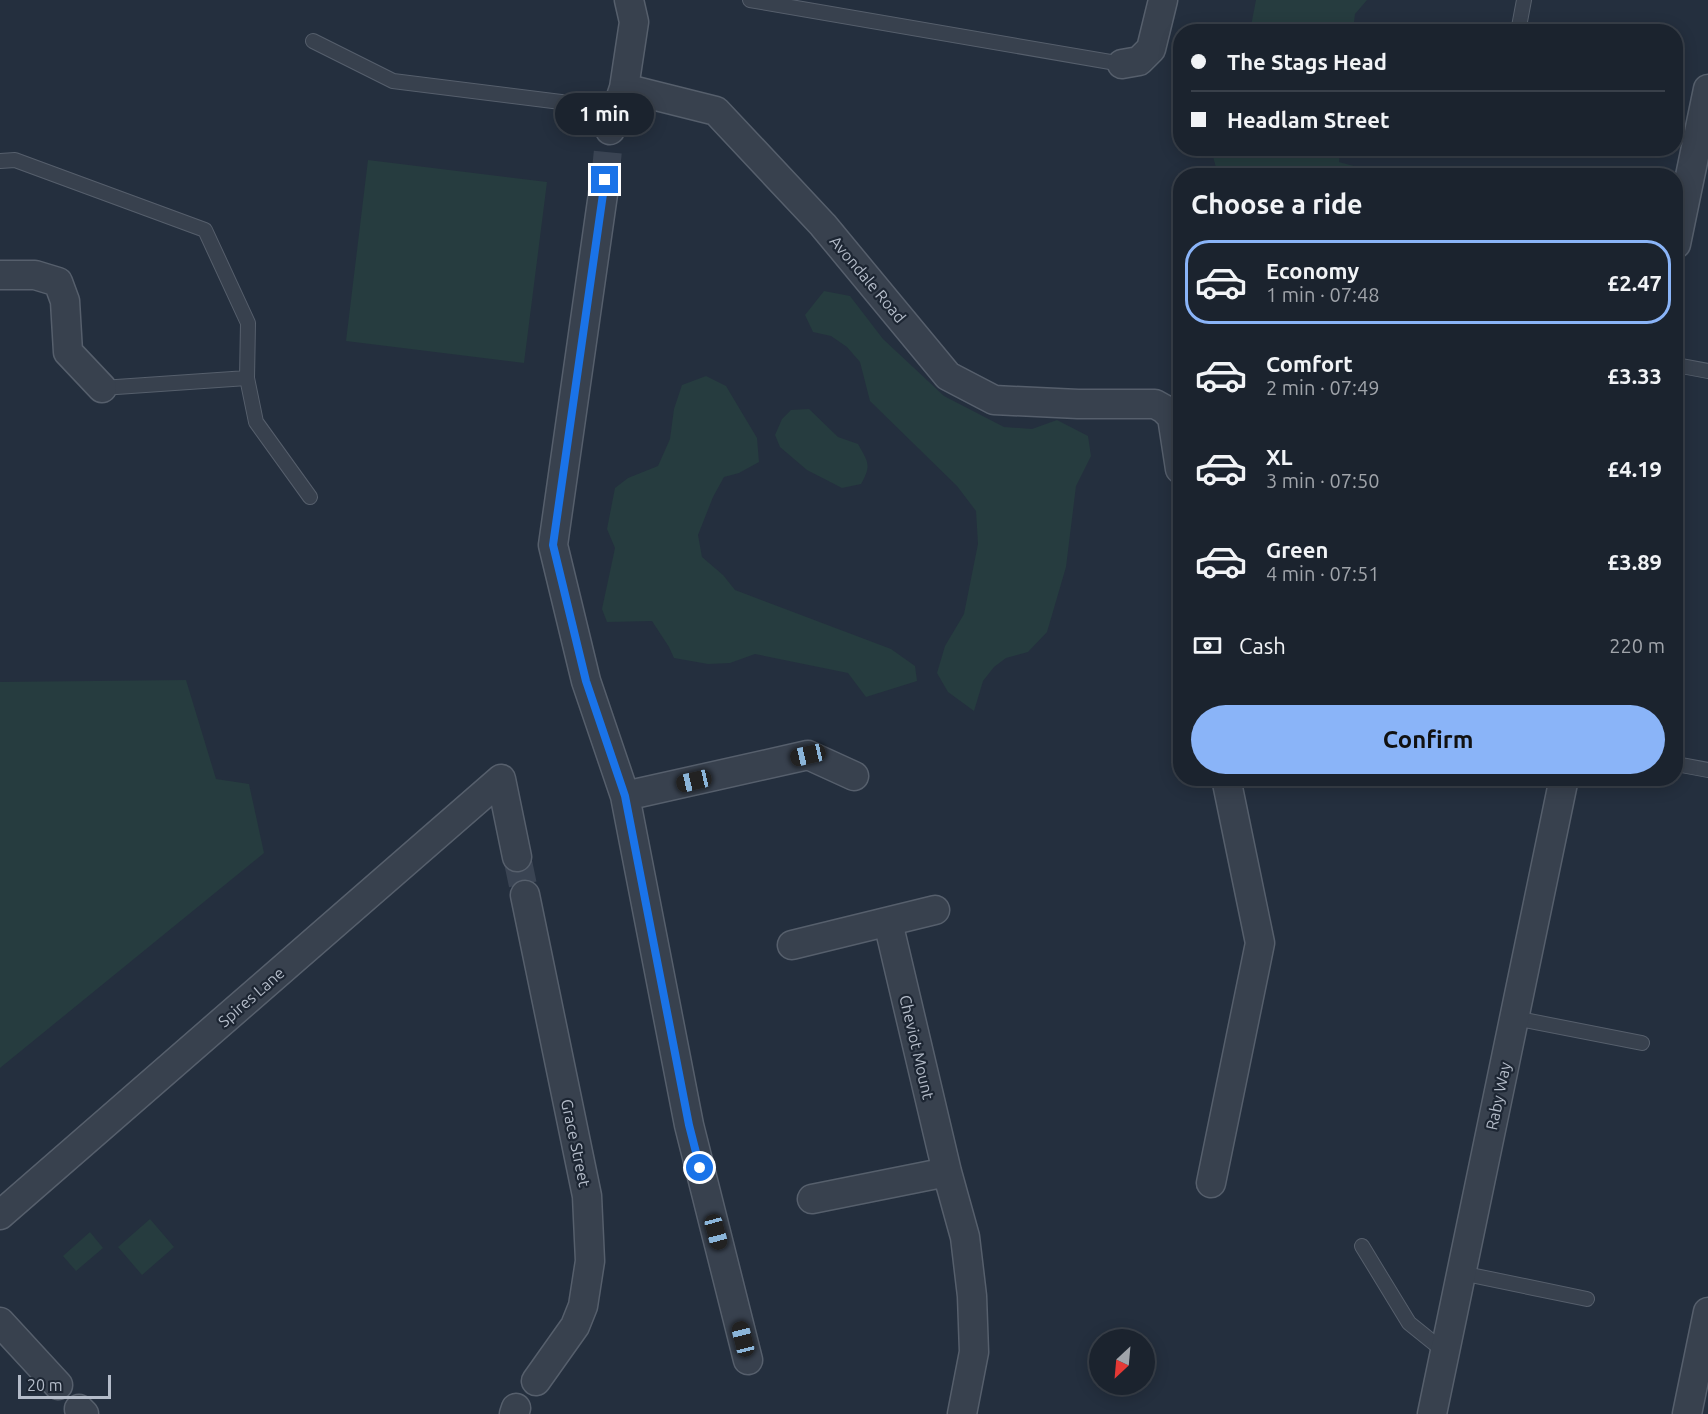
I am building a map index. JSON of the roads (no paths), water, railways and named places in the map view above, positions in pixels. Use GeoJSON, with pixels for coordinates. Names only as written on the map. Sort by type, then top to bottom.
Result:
{"type":"FeatureCollection","features":[{"type":"Feature","properties":{"kind":"street"},"geometry":{"type":"LineString","coordinates":[[617,109],[634,22],[629,0]]}},
{"type":"Feature","properties":{"kind":"street"},"geometry":{"type":"LineString","coordinates":[[1122,64],[1139,61],[1151,49],[1162,0]]}},
{"type":"Feature","properties":{"kind":"street"},"geometry":{"type":"LineString","coordinates":[[1683,210],[1708,89]]}},
{"type":"Feature","properties":{"kind":"street","name":"Avondale Road"},"geometry":{"type":"LineString","coordinates":[[617,109],[716,111],[824,225],[948,376],[994,400],[1078,404],[1155,404],[1172,417],[1173,424]]}},
{"type":"Feature","properties":{"kind":"street"},"geometry":{"type":"LineString","coordinates":[[605,180],[553,545],[586,681],[625,796],[689,1125],[748,1360]]}},
{"type":"Feature","properties":{"kind":"street"},"geometry":{"type":"LineString","coordinates":[[0,275],[35,275],[58,282],[65,301],[68,352],[102,388]]}},
{"type":"Feature","properties":{"kind":"street"},"geometry":{"type":"LineString","coordinates":[[625,796],[808,755],[854,776]]}},
{"type":"Feature","properties":{"kind":"street","name":"Spires Lane"},"geometry":{"type":"LineString","coordinates":[[0,1215],[501,779],[517,857]]}},
{"type":"Feature","properties":{"kind":"street"},"geometry":{"type":"LineString","coordinates":[[1211,1183],[1260,943],[1228,786]]}},
{"type":"Feature","properties":{"kind":"street","name":"Raby Way"},"geometry":{"type":"LineString","coordinates":[[1432,1414],[1562,786]]}},
{"type":"Feature","properties":{"kind":"street","name":"Grace Street"},"geometry":{"type":"LineString","coordinates":[[525,895],[587,1196],[590,1261],[583,1306],[575,1326],[536,1381]]}},
{"type":"Feature","properties":{"kind":"street"},"geometry":{"type":"LineString","coordinates":[[792,945],[935,910]]}},
{"type":"Feature","properties":{"kind":"street","name":"Cheviot Mount"},"geometry":{"type":"LineString","coordinates":[[888,922],[964,1237],[972,1296],[974,1352],[962,1414]]}},
{"type":"Feature","properties":{"kind":"street"},"geometry":{"type":"LineString","coordinates":[[812,1199],[947,1172]]}},
{"type":"Feature","properties":{"kind":"street"},"geometry":{"type":"LineString","coordinates":[[1687,1414],[1708,1312]]}},
{"type":"Feature","properties":{"kind":"street"},"geometry":{"type":"LineString","coordinates":[[0,1322],[58,1385]]}},
{"type":"Feature","properties":{"kind":"lane"},"geometry":{"type":"LineString","coordinates":[[750,0],[1122,64]]}},
{"type":"Feature","properties":{"kind":"lane"},"geometry":{"type":"LineString","coordinates":[[1520,24],[1524,0]]}},
{"type":"Feature","properties":{"kind":"lane"},"geometry":{"type":"LineString","coordinates":[[313,40],[393,81],[617,109]]}},
{"type":"Feature","properties":{"kind":"lane"},"geometry":{"type":"LineString","coordinates":[[0,161],[15,160],[205,230],[248,323],[247,378],[256,422],[310,497]]}},
{"type":"Feature","properties":{"kind":"lane"},"geometry":{"type":"LineString","coordinates":[[1683,366],[1708,371]]}},
{"type":"Feature","properties":{"kind":"lane"},"geometry":{"type":"LineString","coordinates":[[102,388],[247,378]]}},
{"type":"Feature","properties":{"kind":"lane"},"geometry":{"type":"LineString","coordinates":[[1683,765],[1708,770]]}},
{"type":"Feature","properties":{"kind":"lane"},"geometry":{"type":"LineString","coordinates":[[1514,1018],[1642,1043]]}},
{"type":"Feature","properties":{"kind":"lane"},"geometry":{"type":"LineString","coordinates":[[1362,1246],[1410,1323],[1444,1352]]}},
{"type":"Feature","properties":{"kind":"lane"},"geometry":{"type":"LineString","coordinates":[[1461,1273],[1587,1299]]}},
{"type":"Feature","properties":{"kind":"tunnel"},"geometry":{"type":"LineString","coordinates":[[605,180],[610,130]]}},
{"type":"Feature","properties":{"kind":"tunnel"},"geometry":{"type":"LineString","coordinates":[[517,857],[525,895]]}}]}
